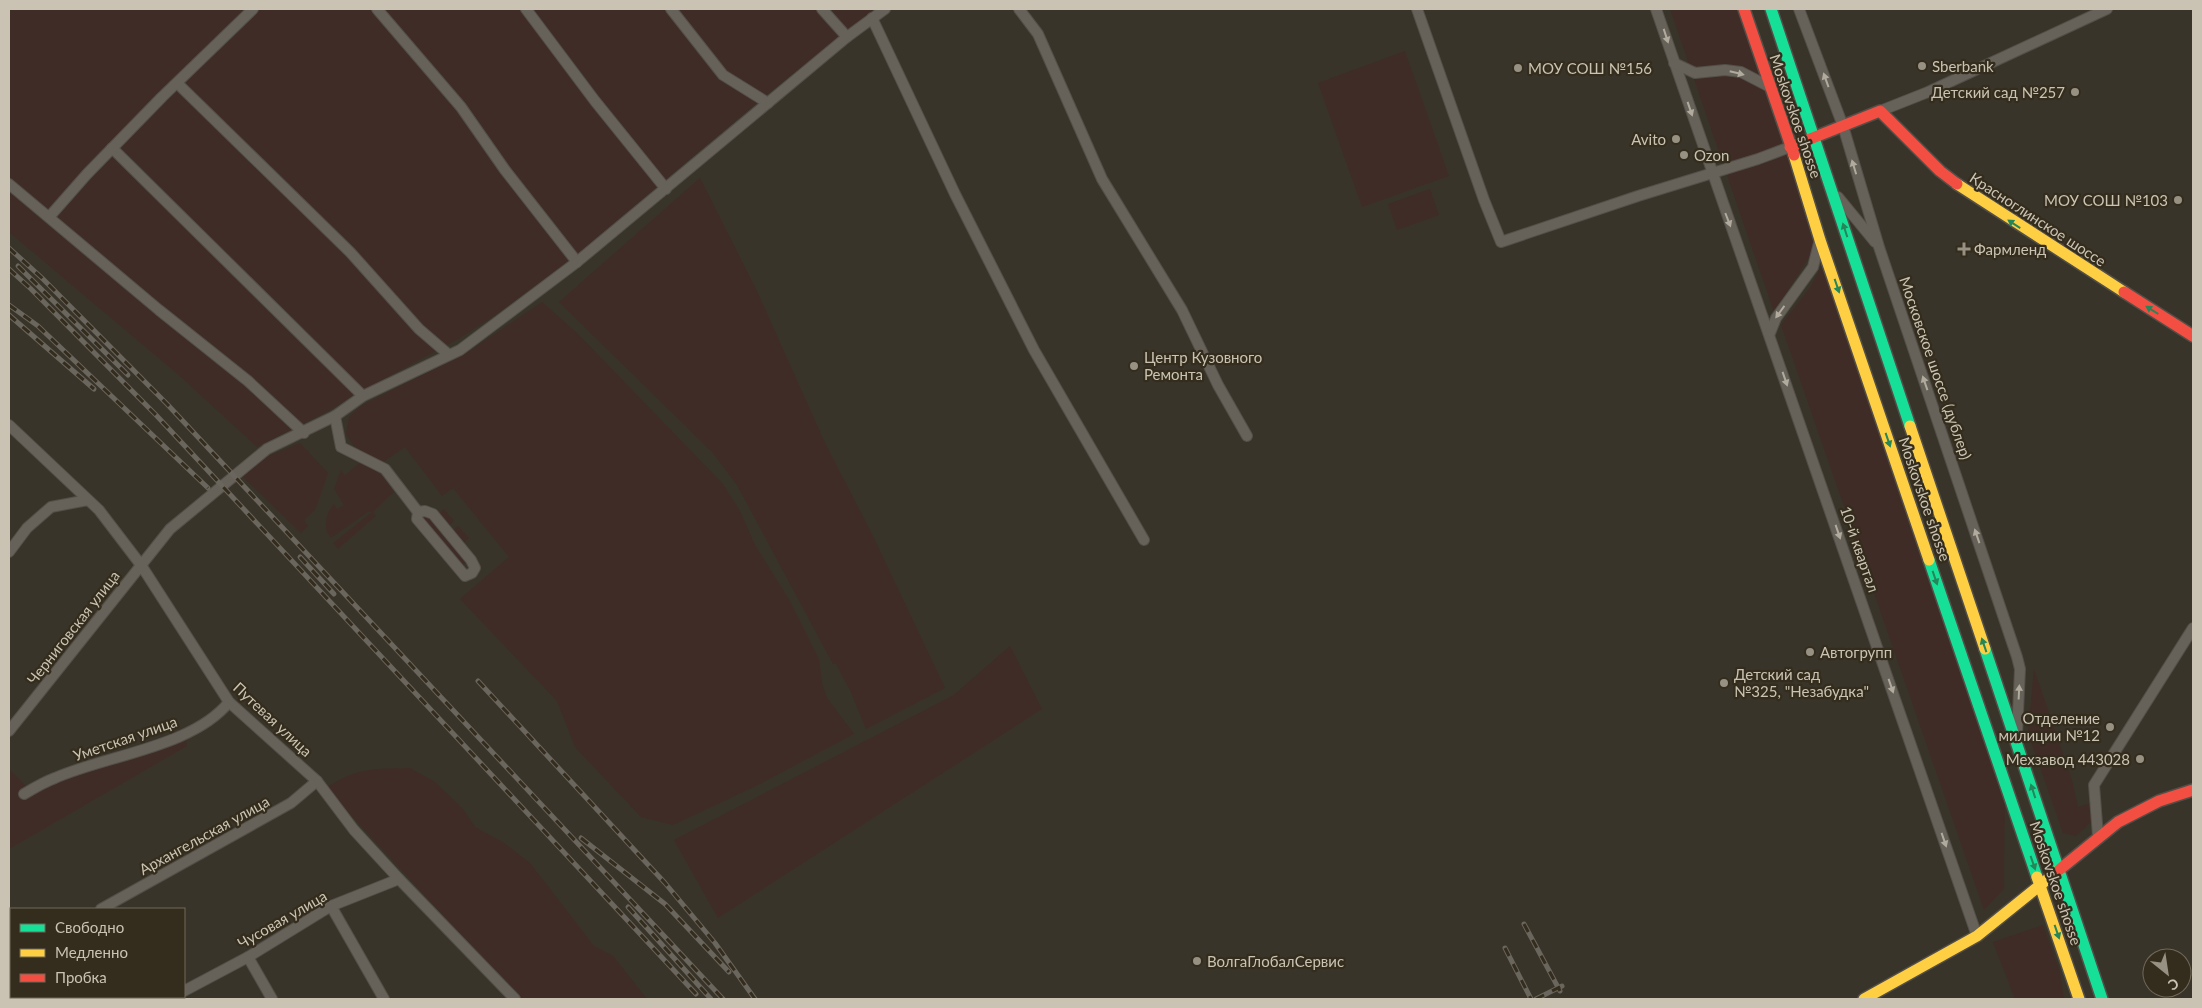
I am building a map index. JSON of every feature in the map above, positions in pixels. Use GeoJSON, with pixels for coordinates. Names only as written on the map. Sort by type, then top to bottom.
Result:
{"type":"FeatureCollection","features":[{"type":"Feature","properties":{"kind":"main road","name":"Moskovskoe shosse"},"geometry":{"type":"LineString","coordinates":[[1744,9],[1820,240],[2079,999]]}},
{"type":"Feature","properties":{"kind":"main road","name":"Moskovskoe shosse"},"geometry":{"type":"LineString","coordinates":[[1771,9],[2102,999]]}},
{"type":"Feature","properties":{"kind":"main road"},"geometry":{"type":"LineString","coordinates":[[1790,147],[1880,111]]}},
{"type":"Feature","properties":{"kind":"main road","name":"Красноглинское шоссе"},"geometry":{"type":"LineString","coordinates":[[1880,111],[1940,171],[1972,196],[2193,336]]}},
{"type":"Feature","properties":{"kind":"main road"},"geometry":{"type":"LineString","coordinates":[[1864,999],[1977,936],[2041,886],[2098,836],[2118,822],[2159,801],[2193,790]]}},
{"type":"Feature","properties":{"kind":"street"},"geometry":{"type":"LineString","coordinates":[[50,216],[112,148],[253,9]]}},
{"type":"Feature","properties":{"kind":"street"},"geometry":{"type":"LineString","coordinates":[[376,9],[461,107],[505,170],[577,262]]}},
{"type":"Feature","properties":{"kind":"street"},"geometry":{"type":"LineString","coordinates":[[526,9],[595,101],[666,189]]}},
{"type":"Feature","properties":{"kind":"street"},"geometry":{"type":"LineString","coordinates":[[671,9],[722,75],[768,103]]}},
{"type":"Feature","properties":{"kind":"street"},"geometry":{"type":"LineString","coordinates":[[822,9],[847,38]]}},
{"type":"Feature","properties":{"kind":"street","name":"Черниговская улица"},"geometry":{"type":"LineString","coordinates":[[9,731],[170,529],[267,449],[335,416],[363,396],[448,354],[460,350],[577,262],[847,38],[885,9]]}},
{"type":"Feature","properties":{"kind":"street"},"geometry":{"type":"LineString","coordinates":[[1019,9],[1038,34],[1102,178],[1182,310],[1218,385],[1247,436]]}},
{"type":"Feature","properties":{"kind":"street"},"geometry":{"type":"LineString","coordinates":[[1417,9],[1501,242],[1790,147]]}},
{"type":"Feature","properties":{"kind":"street","name":"10-й квартал"},"geometry":{"type":"LineString","coordinates":[[1656,9],[1712,174],[1770,333],[1977,936]]}},
{"type":"Feature","properties":{"kind":"street"},"geometry":{"type":"LineString","coordinates":[[1777,25],[1778,9]]}},
{"type":"Feature","properties":{"kind":"street","name":"Московское шоссе (дублер)"},"geometry":{"type":"LineString","coordinates":[[1799,9],[1843,126],[1879,246],[2017,657],[2020,669],[2016,741]]}},
{"type":"Feature","properties":{"kind":"street"},"geometry":{"type":"LineString","coordinates":[[1880,111],[1928,92],[2107,9]]}},
{"type":"Feature","properties":{"kind":"street"},"geometry":{"type":"LineString","coordinates":[[872,18],[955,194],[1034,350],[1144,540]]}},
{"type":"Feature","properties":{"kind":"street"},"geometry":{"type":"LineString","coordinates":[[1674,63],[1694,73],[1725,70],[1741,72],[1770,87]]}},
{"type":"Feature","properties":{"kind":"street"},"geometry":{"type":"LineString","coordinates":[[176,84],[350,252],[419,329],[448,354]]}},
{"type":"Feature","properties":{"kind":"street"},"geometry":{"type":"LineString","coordinates":[[112,148],[363,396]]}},
{"type":"Feature","properties":{"kind":"street"},"geometry":{"type":"LineString","coordinates":[[9,184],[50,216],[159,310],[248,381],[304,432]]}},
{"type":"Feature","properties":{"kind":"street"},"geometry":{"type":"LineString","coordinates":[[1832,190],[1879,246]]}},
{"type":"Feature","properties":{"kind":"street"},"geometry":{"type":"LineString","coordinates":[[1770,333],[1776,318],[1813,267],[1820,240]]}},
{"type":"Feature","properties":{"kind":"street"},"geometry":{"type":"LineString","coordinates":[[335,416],[341,447],[385,469],[418,512],[417,519],[456,568],[465,576],[472,573],[475,568],[471,560],[433,514],[425,511],[418,512]]}},
{"type":"Feature","properties":{"kind":"street","name":"Путевая улица"},"geometry":{"type":"LineString","coordinates":[[9,425],[88,500],[141,565],[229,702],[317,781],[354,830],[515,999]]}},
{"type":"Feature","properties":{"kind":"street"},"geometry":{"type":"LineString","coordinates":[[9,552],[27,528],[51,507],[88,500]]}},
{"type":"Feature","properties":{"kind":"street"},"geometry":{"type":"LineString","coordinates":[[2098,836],[2094,785],[2193,628]]}},
{"type":"Feature","properties":{"kind":"street","name":"Уметская улица"},"geometry":{"type":"LineString","coordinates":[[24,794],[55,778],[196,730],[220,713],[229,702]]}},
{"type":"Feature","properties":{"kind":"street","name":"Архангельская улица"},"geometry":{"type":"LineString","coordinates":[[103,908],[291,803],[317,781]]}},
{"type":"Feature","properties":{"kind":"street","name":"Чусовая улица"},"geometry":{"type":"LineString","coordinates":[[185,990],[248,957],[331,906],[399,879]]}},
{"type":"Feature","properties":{"kind":"street"},"geometry":{"type":"LineString","coordinates":[[331,906],[384,999]]}},
{"type":"Feature","properties":{"kind":"street"},"geometry":{"type":"LineString","coordinates":[[248,957],[272,999]]}},
{"type":"Feature","properties":{"kind":"shaded area"},"geometry":{"type":"Polygon","coordinates":[[[9,9],[875,9],[765,96],[575,256],[497,314],[460,338],[352,396],[332,409],[257,447],[181,377],[9,232],[9,9]]]}},
{"type":"Feature","properties":{"kind":"shaded area"},"geometry":{"type":"Polygon","coordinates":[[[1670,9],[1740,9],[1817,231],[1811,254],[1774,312],[1670,9]]]}},
{"type":"Feature","properties":{"kind":"shaded area"},"geometry":{"type":"Polygon","coordinates":[[[1405,51],[1449,176],[1362,207],[1318,83],[1405,51]]]}},
{"type":"Feature","properties":{"kind":"shaded area"},"geometry":{"type":"Polygon","coordinates":[[[700,178],[757,291],[825,443],[872,534],[945,688],[866,729],[850,690],[836,664],[833,664],[737,485],[713,453],[559,302],[700,178]]]}},
{"type":"Feature","properties":{"kind":"shaded area"},"geometry":{"type":"Polygon","coordinates":[[[1430,189],[1439,215],[1397,230],[1388,204],[1430,189]]]}},
{"type":"Feature","properties":{"kind":"shaded area"},"geometry":{"type":"Polygon","coordinates":[[[1826,257],[2005,780],[2004,889],[1984,910],[1781,325],[1811,286],[1826,257]]]}},
{"type":"Feature","properties":{"kind":"shaded area"},"geometry":{"type":"Polygon","coordinates":[[[542,302],[577,333],[723,484],[740,511],[755,545],[790,601],[819,659],[822,683],[827,698],[854,734],[756,786],[673,825],[641,817],[575,747],[557,701],[460,599],[509,557],[453,488],[442,496],[405,447],[382,463],[354,446],[346,434],[349,417],[362,405],[468,352],[542,302]]]}},
{"type":"Feature","properties":{"kind":"shaded area"},"geometry":{"type":"Polygon","coordinates":[[[300,443],[328,473],[315,510],[304,520],[308,526],[301,533],[243,477],[264,458],[300,443]]]}},
{"type":"Feature","properties":{"kind":"shaded area"},"geometry":{"type":"Polygon","coordinates":[[[361,462],[383,476],[394,492],[373,512],[376,516],[338,549],[333,543],[372,512],[368,512],[331,538],[328,534],[326,521],[329,512],[334,504],[337,509],[344,505],[334,489],[341,470],[345,475],[361,462]]]}},
{"type":"Feature","properties":{"kind":"shaded area"},"geometry":{"type":"Polygon","coordinates":[[[444,509],[454,521],[447,527],[437,515],[444,509]]]}},
{"type":"Feature","properties":{"kind":"shaded area"},"geometry":{"type":"Polygon","coordinates":[[[423,514],[432,518],[468,561],[460,567],[421,518],[423,514]]]}},
{"type":"Feature","properties":{"kind":"shaded area"},"geometry":{"type":"Polygon","coordinates":[[[458,526],[469,538],[462,544],[451,532],[458,526]]]}},
{"type":"Feature","properties":{"kind":"shaded area"},"geometry":{"type":"Polygon","coordinates":[[[1010,646],[1042,709],[718,918],[674,840],[954,695],[1010,646]]]}},
{"type":"Feature","properties":{"kind":"shaded area"},"geometry":{"type":"Polygon","coordinates":[[[2034,669],[2072,780],[2078,807],[2095,802],[2096,817],[2076,836],[2063,833],[2028,733],[2034,669]]]}},
{"type":"Feature","properties":{"kind":"shaded area"},"geometry":{"type":"Polygon","coordinates":[[[186,740],[187,746],[9,849],[9,769],[26,786],[92,770],[186,740]]]}},
{"type":"Feature","properties":{"kind":"shaded area"},"geometry":{"type":"Polygon","coordinates":[[[410,768],[435,782],[463,809],[475,827],[504,843],[530,863],[594,946],[613,956],[647,999],[520,999],[326,788],[347,776],[367,770],[410,768]]]}},
{"type":"Feature","properties":{"kind":"shaded area"},"geometry":{"type":"Polygon","coordinates":[[[2043,925],[2060,972],[2064,999],[2015,999],[1993,942],[2043,925]]]}},
{"type":"Feature","properties":{"kind":"railway"},"geometry":{"type":"LineString","coordinates":[[9,248],[42,278],[167,404],[723,999]]}},
{"type":"Feature","properties":{"kind":"railway"},"geometry":{"type":"LineString","coordinates":[[18,266],[128,375]]}},
{"type":"Feature","properties":{"kind":"railway"},"geometry":{"type":"LineString","coordinates":[[9,269],[156,415],[696,994]]}},
{"type":"Feature","properties":{"kind":"railway"},"geometry":{"type":"LineString","coordinates":[[9,305],[38,326],[208,488]]}},
{"type":"Feature","properties":{"kind":"railway"},"geometry":{"type":"LineString","coordinates":[[9,315],[94,389]]}},
{"type":"Feature","properties":{"kind":"railway"},"geometry":{"type":"LineString","coordinates":[[300,557],[334,594]]}},
{"type":"Feature","properties":{"kind":"railway"},"geometry":{"type":"LineString","coordinates":[[478,681],[665,883],[715,943],[755,999]]}},
{"type":"Feature","properties":{"kind":"railway"},"geometry":{"type":"LineString","coordinates":[[581,838],[665,904],[729,972]]}},
{"type":"Feature","properties":{"kind":"railway"},"geometry":{"type":"LineString","coordinates":[[628,907],[711,999]]}},
{"type":"Feature","properties":{"kind":"railway"},"geometry":{"type":"LineString","coordinates":[[1524,924],[1560,991]]}},
{"type":"Feature","properties":{"kind":"railway"},"geometry":{"type":"LineString","coordinates":[[1505,948],[1531,999]]}},
{"type":"Feature","properties":{"kind":"railway"},"geometry":{"type":"LineString","coordinates":[[1536,999],[1562,986]]}},
{"type":"Feature","properties":{"kind":"traffic: fast"},"geometry":{"type":"LineString","coordinates":[[1771,9],[1910,426]]}},
{"type":"Feature","properties":{"kind":"traffic: fast"},"geometry":{"type":"LineString","coordinates":[[1929,560],[2037,877]]}},
{"type":"Feature","properties":{"kind":"traffic: fast"},"geometry":{"type":"LineString","coordinates":[[1985,649],[2102,999]]}},
{"type":"Feature","properties":{"kind":"traffic: slow"},"geometry":{"type":"LineString","coordinates":[[1794,155],[1820,240],[1929,560]]}},
{"type":"Feature","properties":{"kind":"traffic: slow"},"geometry":{"type":"LineString","coordinates":[[1957,184],[2124,292]]}},
{"type":"Feature","properties":{"kind":"traffic: slow"},"geometry":{"type":"LineString","coordinates":[[1910,426],[1985,649]]}},
{"type":"Feature","properties":{"kind":"traffic: slow"},"geometry":{"type":"LineString","coordinates":[[1864,999],[1977,936],[2059,870]]}},
{"type":"Feature","properties":{"kind":"traffic: slow"},"geometry":{"type":"LineString","coordinates":[[2037,877],[2079,999]]}},
{"type":"Feature","properties":{"kind":"traffic: jam"},"geometry":{"type":"LineString","coordinates":[[1744,9],[1794,155]]}},
{"type":"Feature","properties":{"kind":"traffic: jam"},"geometry":{"type":"LineString","coordinates":[[1790,147],[1880,111],[1940,171],[1957,184]]}},
{"type":"Feature","properties":{"kind":"traffic: jam"},"geometry":{"type":"LineString","coordinates":[[2124,292],[2193,336]]}},
{"type":"Feature","properties":{"kind":"traffic: jam"},"geometry":{"type":"LineString","coordinates":[[2059,870],[2118,822],[2159,801],[2193,790]]}},
{"type":"Feature","properties":{"kind":"place","name":"Sberbank"},"geometry":{"type":"Point","coordinates":[1922,66]}},
{"type":"Feature","properties":{"kind":"place","name":"МОУ СОШ №156"},"geometry":{"type":"Point","coordinates":[1518,68]}},
{"type":"Feature","properties":{"kind":"place","name":"Детский сад №257"},"geometry":{"type":"Point","coordinates":[2075,92]}},
{"type":"Feature","properties":{"kind":"place","name":"Avito"},"geometry":{"type":"Point","coordinates":[1676,139]}},
{"type":"Feature","properties":{"kind":"place","name":"Ozon"},"geometry":{"type":"Point","coordinates":[1684,155]}},
{"type":"Feature","properties":{"kind":"place","name":"МОУ СОШ №103"},"geometry":{"type":"Point","coordinates":[2178,200]}},
{"type":"Feature","properties":{"kind":"place","name":"Фармленд"},"geometry":{"type":"Point","coordinates":[1964,249]}},
{"type":"Feature","properties":{"kind":"place","name":"Центр Кузовного Ремонта"},"geometry":{"type":"Point","coordinates":[1134,366]}},
{"type":"Feature","properties":{"kind":"place","name":"Автогрупп"},"geometry":{"type":"Point","coordinates":[1810,652]}},
{"type":"Feature","properties":{"kind":"place","name":"Детский сад №325, \"Незабудка\""},"geometry":{"type":"Point","coordinates":[1724,683]}},
{"type":"Feature","properties":{"kind":"place","name":"Отделение милиции №12"},"geometry":{"type":"Point","coordinates":[2110,727]}},
{"type":"Feature","properties":{"kind":"place","name":"Мехзавод 443028"},"geometry":{"type":"Point","coordinates":[2140,759]}},
{"type":"Feature","properties":{"kind":"place","name":"ВолгаГлобалСервис"},"geometry":{"type":"Point","coordinates":[1197,961]}}]}
